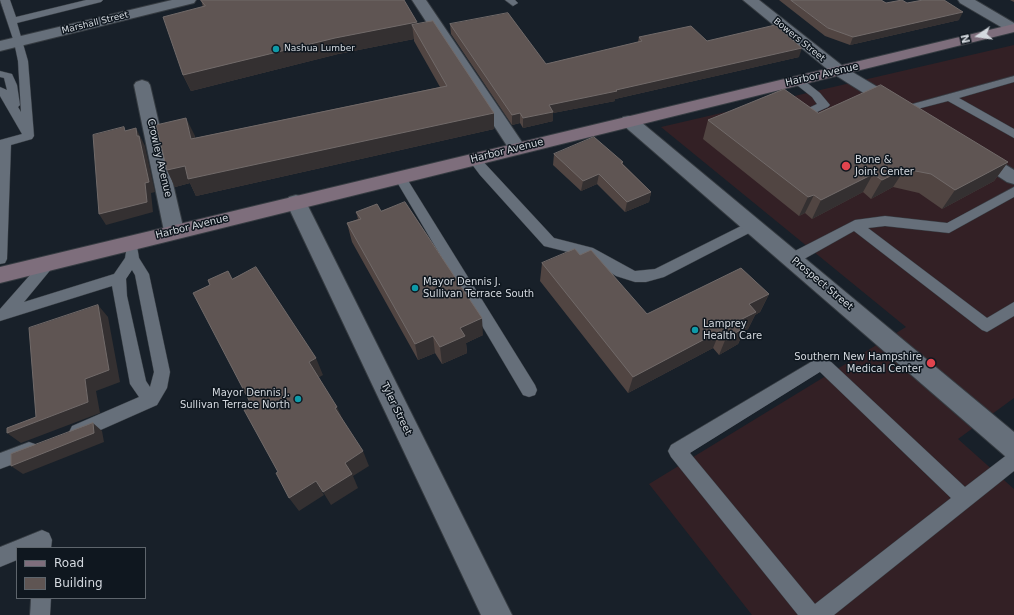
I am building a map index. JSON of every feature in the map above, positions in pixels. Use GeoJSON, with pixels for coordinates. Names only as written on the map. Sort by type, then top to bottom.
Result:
{"type":"FeatureCollection","features":[{"type":"Feature","properties":{"kind":"street","name":"Marshall Street"},"geometry":{"type":"LineString","coordinates":[[0,46],[162,3],[189,0]]}},
{"type":"Feature","properties":{"kind":"street"},"geometry":{"type":"LineString","coordinates":[[419,0],[517,148]]}},
{"type":"Feature","properties":{"kind":"street","name":"Bowers Street"},"geometry":{"type":"LineString","coordinates":[[750,0],[838,70],[923,122]]}},
{"type":"Feature","properties":{"kind":"street"},"geometry":{"type":"LineString","coordinates":[[965,0],[1013,28]]}},
{"type":"Feature","properties":{"kind":"street","name":"Harbor Avenue"},"geometry":{"type":"LineString","coordinates":[[0,275],[50,262],[132,250],[174,231],[1013,28]]}},
{"type":"Feature","properties":{"kind":"street","name":"Crowley Avenue"},"geometry":{"type":"LineString","coordinates":[[142,85],[174,231]]}},
{"type":"Feature","properties":{"kind":"street","name":"Prospect Street"},"geometry":{"type":"LineString","coordinates":[[629,121],[1014,448]]}},
{"type":"Feature","properties":{"kind":"street"},"geometry":{"type":"LineString","coordinates":[[963,147],[1014,178]]}},
{"type":"Feature","properties":{"kind":"street","name":"Tyler Street"},"geometry":{"type":"LineString","coordinates":[[296,202],[497,615]]}},
{"type":"Feature","properties":{"kind":"lane"},"geometry":{"type":"LineString","coordinates":[[5,0],[19,42],[11,64],[28,136]]}},
{"type":"Feature","properties":{"kind":"lane"},"geometry":{"type":"LineString","coordinates":[[12,21],[98,0]]}},
{"type":"Feature","properties":{"kind":"lane"},"geometry":{"type":"LineString","coordinates":[[0,74],[8,76],[12,85],[14,110]]}},
{"type":"Feature","properties":{"kind":"lane"},"geometry":{"type":"LineString","coordinates":[[902,110],[1014,79]]}},
{"type":"Feature","properties":{"kind":"lane"},"geometry":{"type":"LineString","coordinates":[[797,80],[816,95],[824,105],[800,116]]}},
{"type":"Feature","properties":{"kind":"lane"},"geometry":{"type":"LineString","coordinates":[[0,90],[4,93],[28,136]]}},
{"type":"Feature","properties":{"kind":"lane"},"geometry":{"type":"LineString","coordinates":[[949,97],[1014,134]]}},
{"type":"Feature","properties":{"kind":"lane"},"geometry":{"type":"LineString","coordinates":[[0,259],[2,143],[28,136]]}},
{"type":"Feature","properties":{"kind":"lane"},"geometry":{"type":"LineString","coordinates":[[474,159],[549,242],[559,247],[588,252],[602,258],[631,276],[645,276],[659,273],[752,226]]}},
{"type":"Feature","properties":{"kind":"lane"},"geometry":{"type":"LineString","coordinates":[[400,177],[530,390]]}},
{"type":"Feature","properties":{"kind":"lane"},"geometry":{"type":"LineString","coordinates":[[792,259],[856,225],[885,221],[949,228],[1014,191]]}},
{"type":"Feature","properties":{"kind":"lane"},"geometry":{"type":"LineString","coordinates":[[856,225],[987,326],[1014,308]]}},
{"type":"Feature","properties":{"kind":"lane"},"geometry":{"type":"LineString","coordinates":[[132,250],[119,278],[120,296],[138,384],[151,400]]}},
{"type":"Feature","properties":{"kind":"lane"},"geometry":{"type":"LineString","coordinates":[[65,437],[101,423],[151,400],[159,388],[162,372],[142,274],[132,250]]}},
{"type":"Feature","properties":{"kind":"lane"},"geometry":{"type":"LineString","coordinates":[[4,314],[50,262]]}},
{"type":"Feature","properties":{"kind":"lane"},"geometry":{"type":"LineString","coordinates":[[4,314],[119,278]]}},
{"type":"Feature","properties":{"kind":"lane"},"geometry":{"type":"LineString","coordinates":[[811,615],[677,451],[821,363],[965,499]]}},
{"type":"Feature","properties":{"kind":"lane"},"geometry":{"type":"LineString","coordinates":[[0,461],[43,445]]}},
{"type":"Feature","properties":{"kind":"lane"},"geometry":{"type":"LineString","coordinates":[[818,615],[1014,460]]}},
{"type":"Feature","properties":{"kind":"lane"},"geometry":{"type":"LineString","coordinates":[[24,547],[42,540],[41,547]]}},
{"type":"Feature","properties":{"kind":"lane"},"geometry":{"type":"LineString","coordinates":[[0,557],[16,550]]}},
{"type":"Feature","properties":{"kind":"lane"},"geometry":{"type":"LineString","coordinates":[[40,599],[40,615]]}},
{"type":"Feature","properties":{"kind":"shaded area","name":"Southern New Hampshire Medical Center"},"geometry":{"type":"Polygon","coordinates":[[[1014,45],[1014,398],[958,439],[1014,489],[1014,615],[752,615],[649,484],[906,327],[661,127],[1014,45]]]}},
{"type":"Feature","properties":{"kind":"building"},"geometry":{"type":"Polygon","coordinates":[[[201,0],[404,0],[417,22],[335,38],[183,75],[163,17],[205,6],[201,0]]]}},
{"type":"Feature","properties":{"kind":"building"},"geometry":{"type":"Polygon","coordinates":[[[791,0],[881,0],[886,3],[902,0],[907,3],[923,0],[944,0],[963,12],[853,37],[828,28],[791,0]]]}},
{"type":"Feature","properties":{"kind":"building"},"geometry":{"type":"Polygon","coordinates":[[[508,13],[546,64],[642,41],[639,37],[691,26],[707,41],[775,25],[802,48],[616,90],[617,91],[549,105],[553,112],[523,118],[520,113],[512,115],[450,24],[508,13]]]}},
{"type":"Feature","properties":{"kind":"building"},"geometry":{"type":"Polygon","coordinates":[[[433,21],[494,113],[188,179],[185,166],[167,170],[156,125],[186,118],[191,139],[447,86],[412,25],[433,21]]]}},
{"type":"Feature","properties":{"kind":"building"},"geometry":{"type":"Polygon","coordinates":[[[881,85],[1008,162],[955,190],[931,174],[905,169],[882,180],[873,174],[821,200],[814,195],[808,197],[708,120],[784,89],[818,113],[881,85]]]}},
{"type":"Feature","properties":{"kind":"building"},"geometry":{"type":"Polygon","coordinates":[[[124,127],[125,131],[136,128],[137,136],[139,136],[149,182],[145,183],[147,202],[99,214],[93,135],[124,127]]]}},
{"type":"Feature","properties":{"kind":"building"},"geometry":{"type":"Polygon","coordinates":[[[594,137],[623,162],[621,163],[651,192],[627,202],[599,174],[583,181],[554,154],[594,137]]]}},
{"type":"Feature","properties":{"kind":"building","name":"Mayor Dennis J. Sullivan Terrace South"},"geometry":{"type":"Polygon","coordinates":[[[405,202],[482,318],[460,328],[465,336],[440,347],[433,336],[415,344],[347,223],[361,219],[356,212],[377,204],[381,211],[405,202]]]}},
{"type":"Feature","properties":{"kind":"building","name":"Lamprey Health Care"},"geometry":{"type":"Polygon","coordinates":[[[575,249],[580,255],[591,250],[647,314],[741,268],[769,294],[749,304],[756,312],[740,320],[746,327],[726,338],[720,331],[633,377],[542,263],[575,249]]]}},
{"type":"Feature","properties":{"kind":"building","name":"Mayor Dennis J. Sullivan Terrace North"},"geometry":{"type":"Polygon","coordinates":[[[256,267],[316,358],[309,362],[337,407],[335,408],[363,451],[345,463],[352,474],[323,492],[316,481],[289,498],[276,473],[278,472],[244,410],[252,406],[193,293],[210,285],[208,280],[228,271],[232,279],[256,267]]]}},
{"type":"Feature","properties":{"kind":"building"},"geometry":{"type":"Polygon","coordinates":[[[98,305],[109,370],[85,379],[88,402],[7,433],[7,428],[36,417],[29,328],[98,305]]]}},
{"type":"Feature","properties":{"kind":"building"},"geometry":{"type":"Polygon","coordinates":[[[93,423],[94,433],[11,466],[11,454],[93,423]]]}},
{"type":"Feature","properties":{"kind":"place","name":"Nashua Lumber"},"geometry":{"type":"Point","coordinates":[276,49]}},
{"type":"Feature","properties":{"kind":"place","name":"Bone & Joint Center"},"geometry":{"type":"Point","coordinates":[846,166]}},
{"type":"Feature","properties":{"kind":"place","name":"Mayor Dennis J. Sullivan Terrace South"},"geometry":{"type":"Point","coordinates":[415,288]}},
{"type":"Feature","properties":{"kind":"place","name":"Lamprey Health Care"},"geometry":{"type":"Point","coordinates":[695,330]}},
{"type":"Feature","properties":{"kind":"place","name":"Southern New Hampshire Medical Center"},"geometry":{"type":"Point","coordinates":[931,363]}},
{"type":"Feature","properties":{"kind":"place","name":"Mayor Dennis J. Sullivan Terrace North"},"geometry":{"type":"Point","coordinates":[298,399]}}]}
